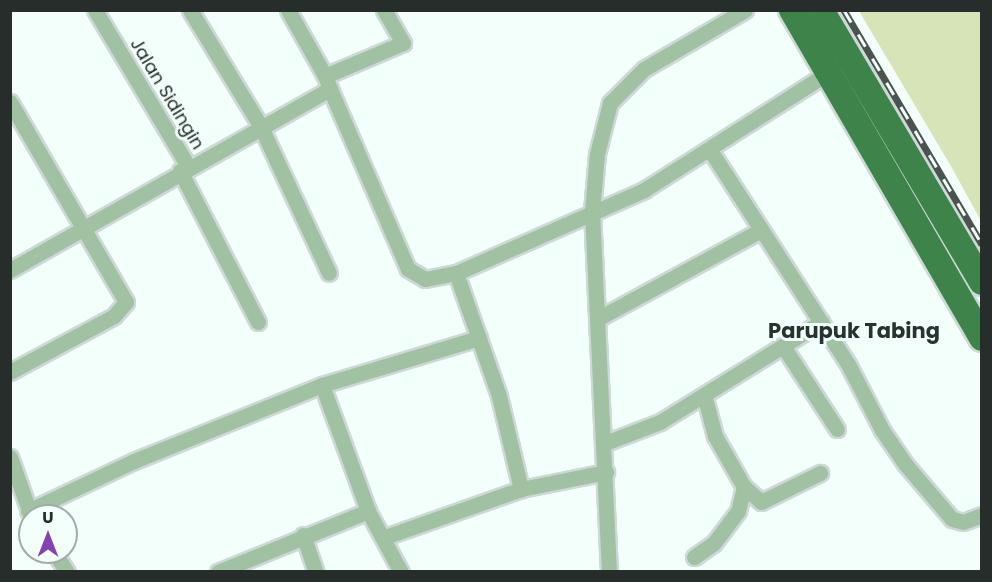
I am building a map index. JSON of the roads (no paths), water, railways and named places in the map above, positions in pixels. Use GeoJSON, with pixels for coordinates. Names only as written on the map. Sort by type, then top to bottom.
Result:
{"type":"FeatureCollection","features":[{"type":"Feature","properties":{"kind":"highway"},"geometry":{"type":"LineString","coordinates":[[792,10],[946,273],[981,338]]}},
{"type":"Feature","properties":{"kind":"highway"},"geometry":{"type":"LineString","coordinates":[[821,10],[976,272],[946,273]]}},
{"type":"Feature","properties":{"kind":"street","name":"Jalan Sidingin"},"geometry":{"type":"LineString","coordinates":[[95,10],[184,168],[258,321]]}},
{"type":"Feature","properties":{"kind":"street"},"geometry":{"type":"LineString","coordinates":[[190,10],[260,125],[329,273]]}},
{"type":"Feature","properties":{"kind":"street"},"geometry":{"type":"LineString","coordinates":[[288,10],[327,82],[408,269],[425,279],[456,273],[644,190],[829,72]]}},
{"type":"Feature","properties":{"kind":"street"},"geometry":{"type":"LineString","coordinates":[[11,269],[260,125],[327,82],[403,43],[384,10]]}},
{"type":"Feature","properties":{"kind":"street"},"geometry":{"type":"LineString","coordinates":[[609,572],[605,443],[592,211],[597,153],[610,103],[644,69],[745,10]]}},
{"type":"Feature","properties":{"kind":"street"},"geometry":{"type":"LineString","coordinates":[[10,102],[123,294],[123,308],[10,372]]}},
{"type":"Feature","properties":{"kind":"street"},"geometry":{"type":"LineString","coordinates":[[710,150],[759,231],[849,366],[882,430],[924,488],[956,521],[981,515]]}},
{"type":"Feature","properties":{"kind":"street"},"geometry":{"type":"LineString","coordinates":[[599,318],[759,231]]}},
{"type":"Feature","properties":{"kind":"street"},"geometry":{"type":"LineString","coordinates":[[456,273],[499,396],[521,489]]}},
{"type":"Feature","properties":{"kind":"street"},"geometry":{"type":"LineString","coordinates":[[605,443],[660,422],[820,322]]}},
{"type":"Feature","properties":{"kind":"street"},"geometry":{"type":"LineString","coordinates":[[49,504],[134,461],[322,384],[479,338]]}},
{"type":"Feature","properties":{"kind":"street"},"geometry":{"type":"LineString","coordinates":[[783,346],[837,429]]}},
{"type":"Feature","properties":{"kind":"street"},"geometry":{"type":"LineString","coordinates":[[322,384],[368,511],[385,537],[401,572]]}},
{"type":"Feature","properties":{"kind":"street"},"geometry":{"type":"LineString","coordinates":[[704,395],[715,436],[744,487],[761,502],[820,473]]}},
{"type":"Feature","properties":{"kind":"street"},"geometry":{"type":"LineString","coordinates":[[10,457],[26,504]]}},
{"type":"Feature","properties":{"kind":"street"},"geometry":{"type":"LineString","coordinates":[[385,537],[521,489],[606,472]]}},
{"type":"Feature","properties":{"kind":"street"},"geometry":{"type":"LineString","coordinates":[[694,557],[714,543],[738,510],[744,487]]}},
{"type":"Feature","properties":{"kind":"street"},"geometry":{"type":"LineString","coordinates":[[218,572],[303,535],[368,511]]}},
{"type":"Feature","properties":{"kind":"street"},"geometry":{"type":"LineString","coordinates":[[303,535],[316,572]]}},
{"type":"Feature","properties":{"kind":"railway"},"geometry":{"type":"LineString","coordinates":[[844,10],[982,244]]}},
{"type":"Feature","properties":{"kind":"district","name":"Parupuk Tabing"},"geometry":{"type":"Point","coordinates":[854,331]}}]}
